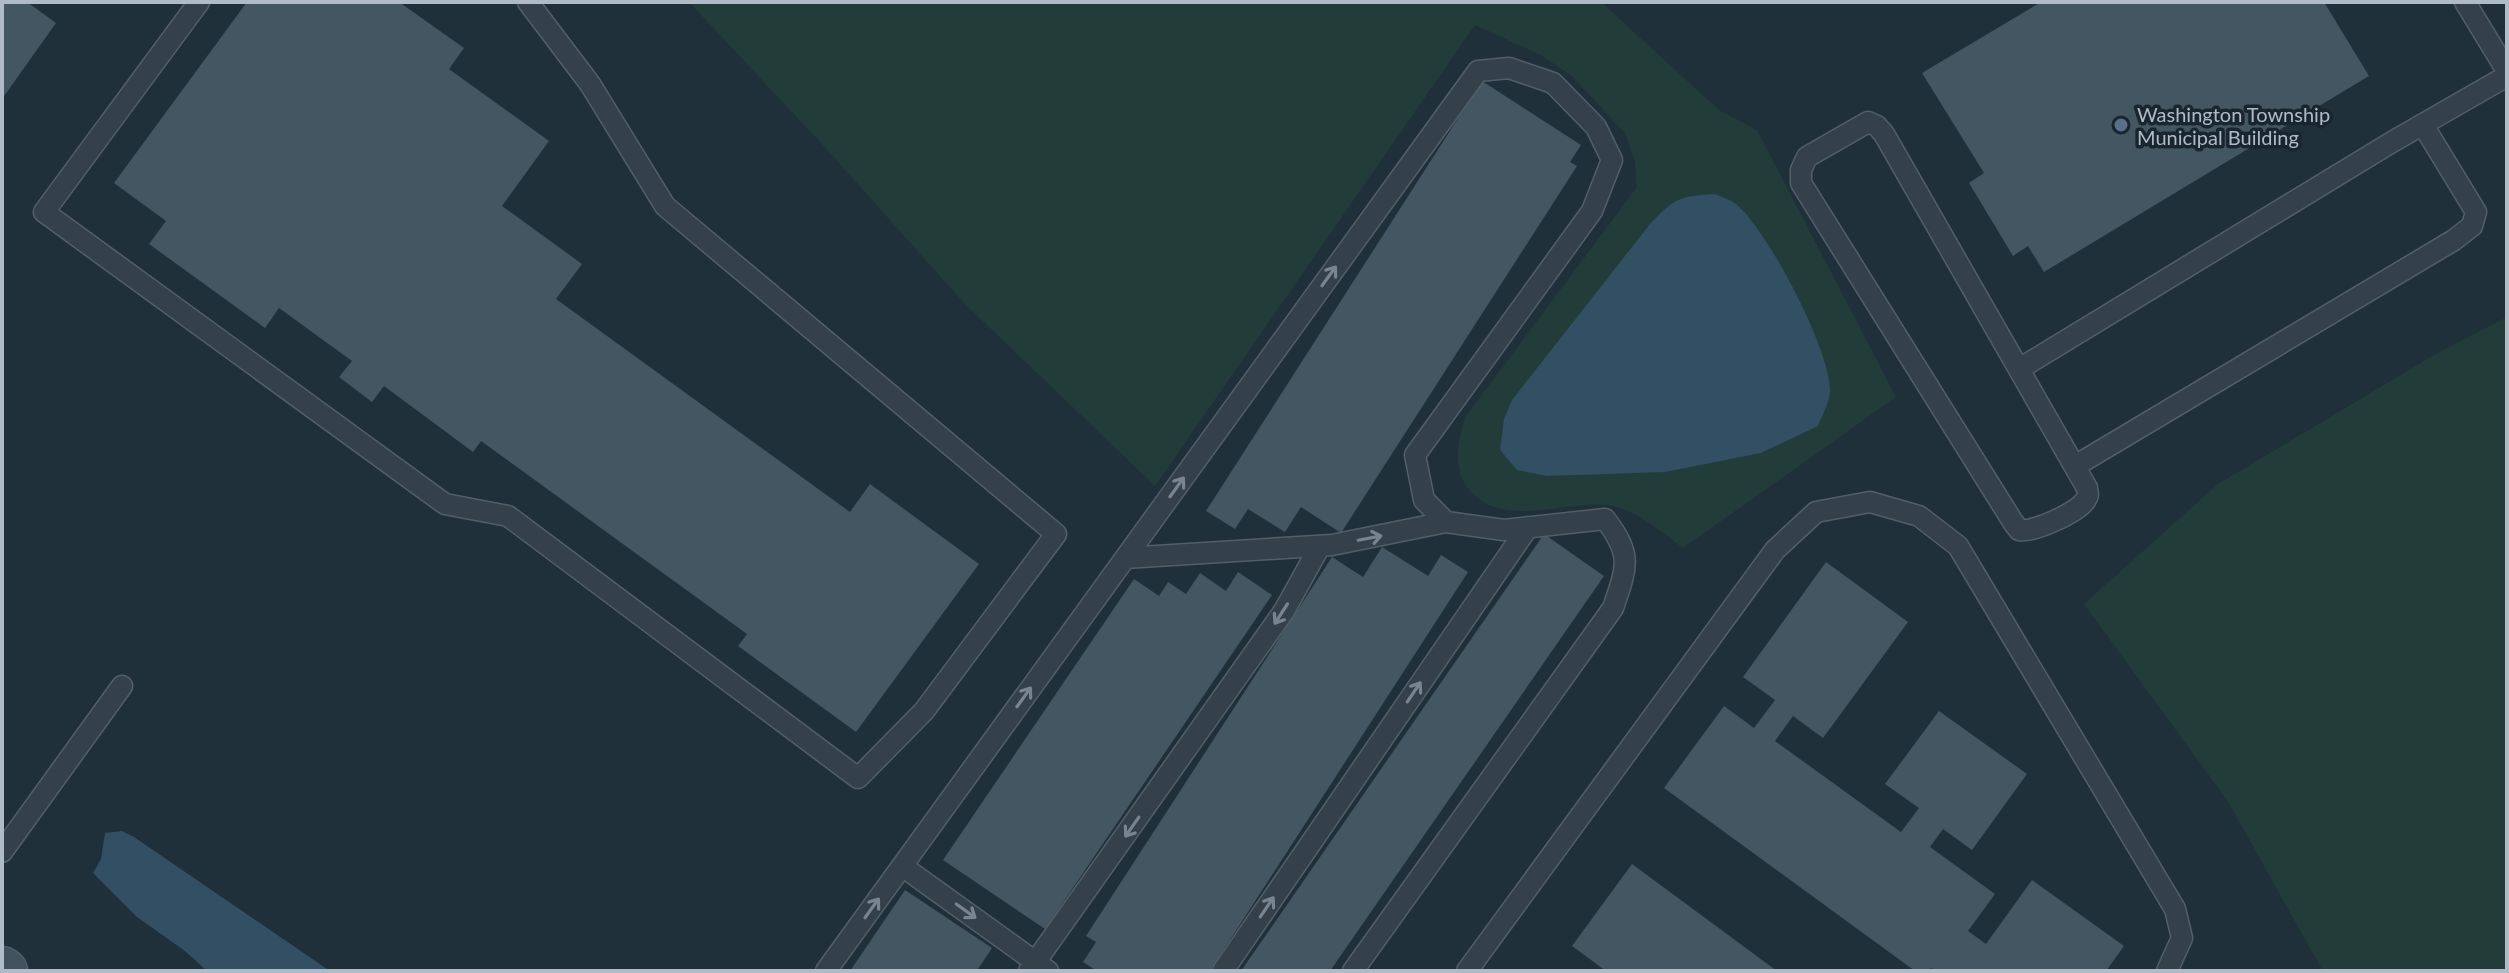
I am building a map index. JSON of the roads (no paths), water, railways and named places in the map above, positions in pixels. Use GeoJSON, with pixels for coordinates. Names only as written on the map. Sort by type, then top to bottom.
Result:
{"type":"FeatureCollection","features":[{"type":"Feature","properties":{"kind":"lane"},"geometry":{"type":"LineString","coordinates":[[199,2],[44,212],[445,504],[508,516],[858,778],[924,711],[1056,534],[665,206],[590,84],[528,2]]}},
{"type":"Feature","properties":{"kind":"lane"},"geometry":{"type":"LineString","coordinates":[[2019,369],[2507,74],[2465,2]]}},
{"type":"Feature","properties":{"kind":"lane"},"geometry":{"type":"LineString","coordinates":[[826,971],[1478,71],[1509,68],[1553,83],[1596,127],[1612,160],[1592,211],[1415,455],[1424,500],[1446,522]]}},
{"type":"Feature","properties":{"kind":"lane"},"geometry":{"type":"LineString","coordinates":[[1868,122],[1877,126],[2019,369],[2087,488],[2088,496],[2083,504],[2028,532],[2019,530],[1801,183],[1801,170],[1807,157],[1868,122]]}},
{"type":"Feature","properties":{"kind":"lane"},"geometry":{"type":"LineString","coordinates":[[2075,466],[2454,240],[2472,226],[2476,212],[2423,125]]}},
{"type":"Feature","properties":{"kind":"lane"},"geometry":{"type":"LineString","coordinates":[[1467,971],[1775,550],[1816,512],[1870,502],[1919,516],[1958,546],[2175,909],[2182,938],[2167,971]]}},
{"type":"Feature","properties":{"kind":"lane"},"geometry":{"type":"LineString","coordinates":[[1125,558],[1320,546],[1446,522],[1504,530],[1605,519],[1621,539],[1626,571],[1613,608],[1353,971]]}},
{"type":"Feature","properties":{"kind":"lane"},"geometry":{"type":"LineString","coordinates":[[1223,971],[1528,527]]}},
{"type":"Feature","properties":{"kind":"lane"},"geometry":{"type":"LineString","coordinates":[[902,866],[1038,968],[1284,611],[1320,546]]}},
{"type":"Feature","properties":{"kind":"lane"},"geometry":{"type":"LineString","coordinates":[[2,852],[122,686]]}},
{"type":"Feature","properties":{"kind":"water"},"geometry":{"type":"Polygon","coordinates":[[[1715,194],[1735,203],[1765,239],[1809,321],[1828,373],[1830,391],[1818,426],[1761,453],[1665,472],[1547,476],[1517,470],[1500,450],[1504,419],[1512,400],[1658,215],[1678,200],[1715,194]]]}},
{"type":"Feature","properties":{"kind":"water"},"geometry":{"type":"Polygon","coordinates":[[[122,831],[330,971],[207,971],[137,917],[93,873],[101,859],[105,833],[122,831]]]}},
{"type":"Feature","properties":{"kind":"place","name":"Washington Township Municipal Building"},"geometry":{"type":"Point","coordinates":[2121,125]}}]}
